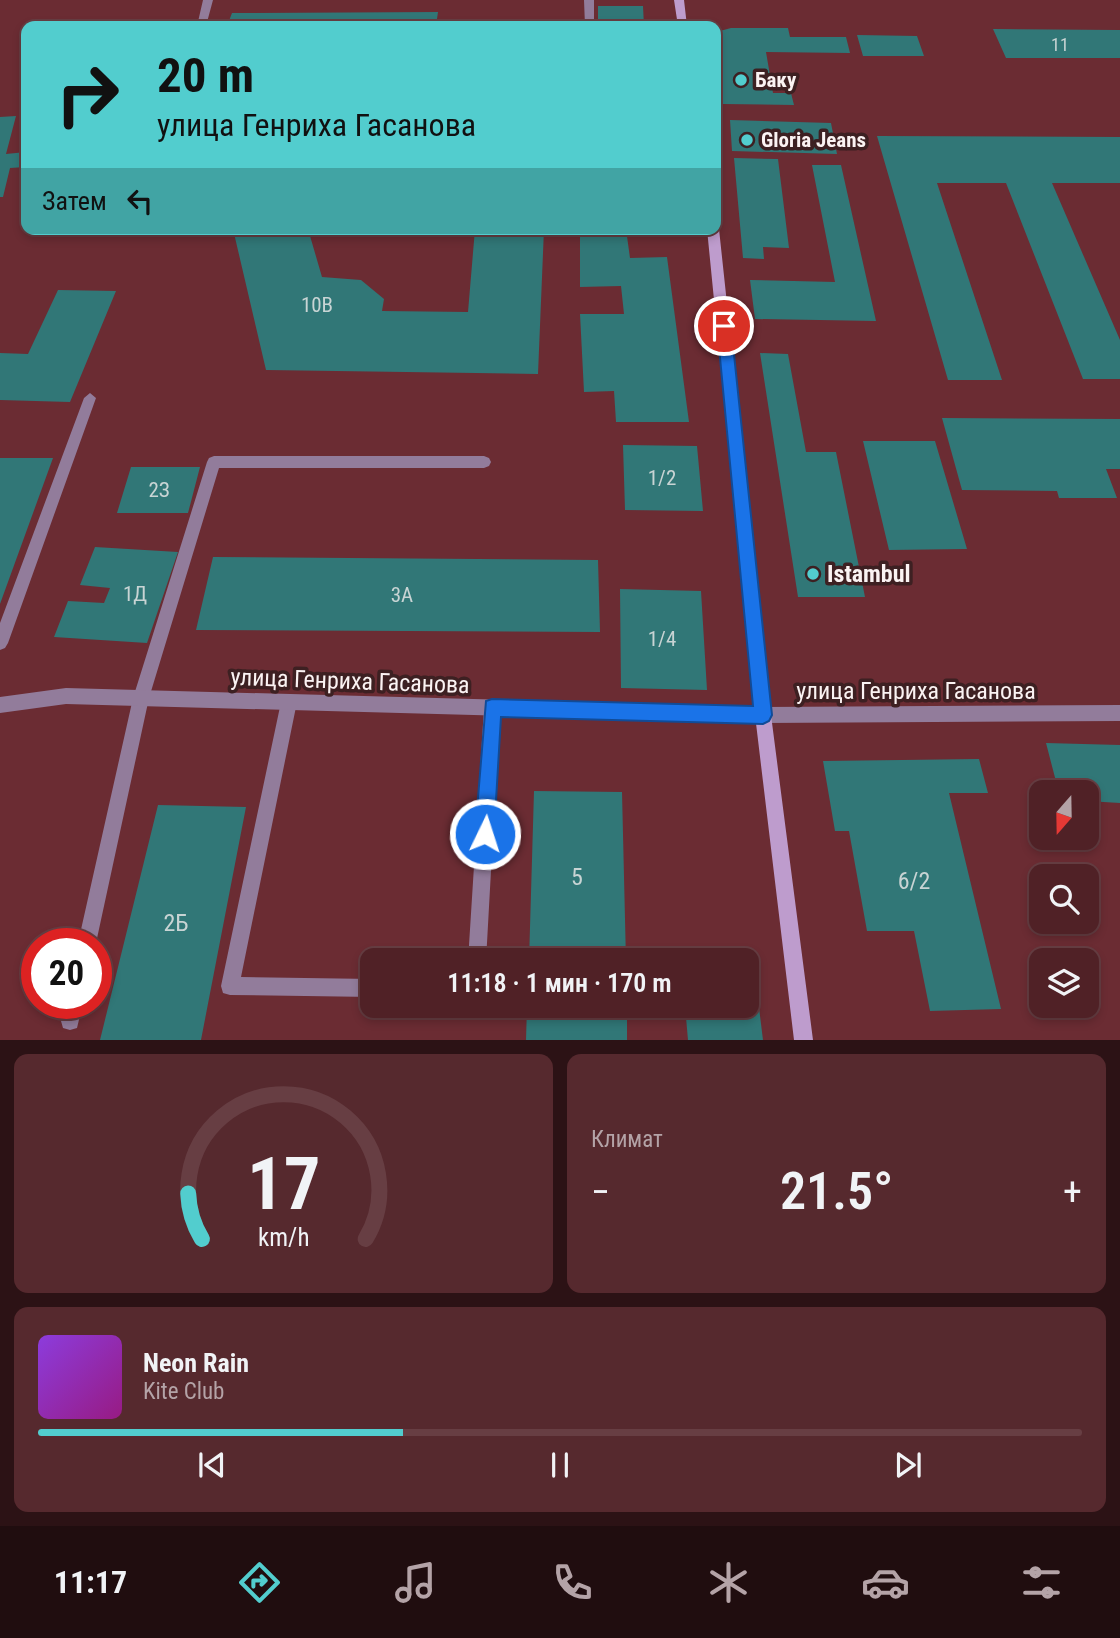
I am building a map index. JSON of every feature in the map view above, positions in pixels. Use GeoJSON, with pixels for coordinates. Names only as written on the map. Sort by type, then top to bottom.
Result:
{"type":"FeatureCollection","features":[{"type":"Feature","properties":{"kind":"street"},"geometry":{"type":"LineString","coordinates":[[202,21],[208,0]]}},
{"type":"Feature","properties":{"kind":"street"},"geometry":{"type":"LineString","coordinates":[[589,0],[590,21]]}},
{"type":"Feature","properties":{"kind":"street"},"geometry":{"type":"LineString","coordinates":[[679,0],[682,21]]}},
{"type":"Feature","properties":{"kind":"street"},"geometry":{"type":"LineString","coordinates":[[714,235],[763,715],[804,1040]]}},
{"type":"Feature","properties":{"kind":"street"},"geometry":{"type":"LineString","coordinates":[[0,643],[90,398]]}},
{"type":"Feature","properties":{"kind":"street"},"geometry":{"type":"LineString","coordinates":[[90,928],[141,698],[214,462],[484,462]]}},
{"type":"Feature","properties":{"kind":"street","name":"улица Генриха Гасанова"},"geometry":{"type":"LineString","coordinates":[[0,705],[66,696],[763,715],[1120,713]]}},
{"type":"Feature","properties":{"kind":"street"},"geometry":{"type":"LineString","coordinates":[[289,702],[230,986],[360,988]]}},
{"type":"Feature","properties":{"kind":"street"},"geometry":{"type":"LineString","coordinates":[[478,948],[492,708]]}},
{"type":"Feature","properties":{"kind":"building"},"geometry":{"type":"Polygon","coordinates":[[[598,6],[643,6],[644,21],[598,21],[598,6]]]}},
{"type":"Feature","properties":{"kind":"building"},"geometry":{"type":"Polygon","coordinates":[[[438,12],[437,21],[229,21],[232,13],[438,12]]]}},
{"type":"Feature","properties":{"kind":"building"},"geometry":{"type":"Polygon","coordinates":[[[473,19],[581,20],[581,21],[473,19]]]}},
{"type":"Feature","properties":{"kind":"building"},"geometry":{"type":"Polygon","coordinates":[[[731,28],[788,28],[790,37],[846,37],[850,53],[766,52],[773,93],[791,93],[794,105],[723,104],[721,31],[731,28]]]}},
{"type":"Feature","properties":{"kind":"building"},"geometry":{"type":"Polygon","coordinates":[[[993,29],[1120,30],[1120,58],[1006,58],[993,29]]]}},
{"type":"Feature","properties":{"kind":"building"},"geometry":{"type":"Polygon","coordinates":[[[857,35],[917,36],[924,56],[863,56],[857,35]]]}},
{"type":"Feature","properties":{"kind":"building"},"geometry":{"type":"Polygon","coordinates":[[[16,116],[6,154],[21,152],[21,167],[10,168],[3,197],[0,197],[0,117],[16,116]]]}},
{"type":"Feature","properties":{"kind":"building"},"geometry":{"type":"Polygon","coordinates":[[[730,120],[831,123],[837,154],[732,151],[730,120]]]}},
{"type":"Feature","properties":{"kind":"building"},"geometry":{"type":"Polygon","coordinates":[[[877,136],[1120,137],[1120,183],[1052,183],[1120,340],[1120,379],[1083,379],[1006,183],[937,183],[1002,380],[948,380],[877,136]]]}},
{"type":"Feature","properties":{"kind":"building"},"geometry":{"type":"Polygon","coordinates":[[[734,158],[778,159],[789,248],[763,247],[764,259],[743,258],[734,158]]]}},
{"type":"Feature","properties":{"kind":"building"},"geometry":{"type":"Polygon","coordinates":[[[812,165],[841,165],[876,321],[755,319],[750,280],[835,282],[812,165]]]}},
{"type":"Feature","properties":{"kind":"building"},"geometry":{"type":"Polygon","coordinates":[[[234,235],[310,235],[322,277],[361,280],[384,299],[382,311],[468,312],[474,235],[544,235],[538,374],[266,370],[234,235]]]}},
{"type":"Feature","properties":{"kind":"building"},"geometry":{"type":"Polygon","coordinates":[[[580,235],[627,235],[630,258],[667,257],[689,422],[616,422],[614,391],[584,392],[580,314],[624,314],[621,286],[580,287],[580,235]]]}},
{"type":"Feature","properties":{"kind":"building"},"geometry":{"type":"Polygon","coordinates":[[[58,290],[116,291],[70,402],[0,400],[0,353],[28,354],[58,290]]]}},
{"type":"Feature","properties":{"kind":"building"},"geometry":{"type":"Polygon","coordinates":[[[760,353],[788,354],[806,452],[836,452],[865,597],[798,597],[760,353]]]}},
{"type":"Feature","properties":{"kind":"building"},"geometry":{"type":"Polygon","coordinates":[[[942,418],[1120,419],[1120,469],[1106,469],[1117,498],[1059,498],[1057,491],[962,490],[942,418]]]}},
{"type":"Feature","properties":{"kind":"building"},"geometry":{"type":"Polygon","coordinates":[[[863,441],[935,441],[967,549],[889,550],[863,441]]]}},
{"type":"Feature","properties":{"kind":"building"},"geometry":{"type":"Polygon","coordinates":[[[623,445],[697,446],[703,511],[625,510],[623,445]]]}},
{"type":"Feature","properties":{"kind":"building"},"geometry":{"type":"Polygon","coordinates":[[[0,458],[53,458],[0,604],[0,458]]]}},
{"type":"Feature","properties":{"kind":"building"},"geometry":{"type":"Polygon","coordinates":[[[131,467],[200,467],[188,513],[117,513],[131,467]]]}},
{"type":"Feature","properties":{"kind":"building"},"geometry":{"type":"Polygon","coordinates":[[[95,547],[178,552],[147,643],[54,637],[68,601],[104,603],[110,588],[80,585],[95,547]]]}},
{"type":"Feature","properties":{"kind":"building"},"geometry":{"type":"Polygon","coordinates":[[[213,557],[598,560],[600,632],[196,630],[213,557]]]}},
{"type":"Feature","properties":{"kind":"building"},"geometry":{"type":"Polygon","coordinates":[[[620,589],[701,591],[707,690],[621,688],[620,589]]]}},
{"type":"Feature","properties":{"kind":"building"},"geometry":{"type":"Polygon","coordinates":[[[1046,743],[1120,745],[1120,803],[1099,802],[1099,780],[1056,780],[1046,743]]]}},
{"type":"Feature","properties":{"kind":"building"},"geometry":{"type":"Polygon","coordinates":[[[979,759],[988,793],[949,793],[1001,1009],[930,1011],[914,931],[867,931],[849,831],[835,831],[823,761],[979,759]]]}},
{"type":"Feature","properties":{"kind":"building"},"geometry":{"type":"Polygon","coordinates":[[[534,791],[622,792],[626,948],[529,948],[534,791]]]}},
{"type":"Feature","properties":{"kind":"building"},"geometry":{"type":"Polygon","coordinates":[[[158,805],[246,807],[201,1040],[100,1040],[105,1019],[112,1019],[112,991],[158,805]]]}},
{"type":"Feature","properties":{"kind":"building"},"geometry":{"type":"Polygon","coordinates":[[[759,1008],[763,1040],[688,1040],[686,1018],[759,1018],[759,1008]]]}},
{"type":"Feature","properties":{"kind":"building"},"geometry":{"type":"Polygon","coordinates":[[[527,1018],[627,1018],[627,1040],[526,1040],[527,1018]]]}},
{"type":"Feature","properties":{"kind":"place","name":"Баку"},"geometry":{"type":"Point","coordinates":[741,80]}},
{"type":"Feature","properties":{"kind":"place","name":"Gloria Jeans"},"geometry":{"type":"Point","coordinates":[747,140]}},
{"type":"Feature","properties":{"kind":"place","name":"Istambul"},"geometry":{"type":"Point","coordinates":[813,574]}},
{"type":"Feature","properties":{"kind":"route"},"geometry":{"type":"LineString","coordinates":[[485,834],[492,708],[763,715],[724,326]]}}]}
